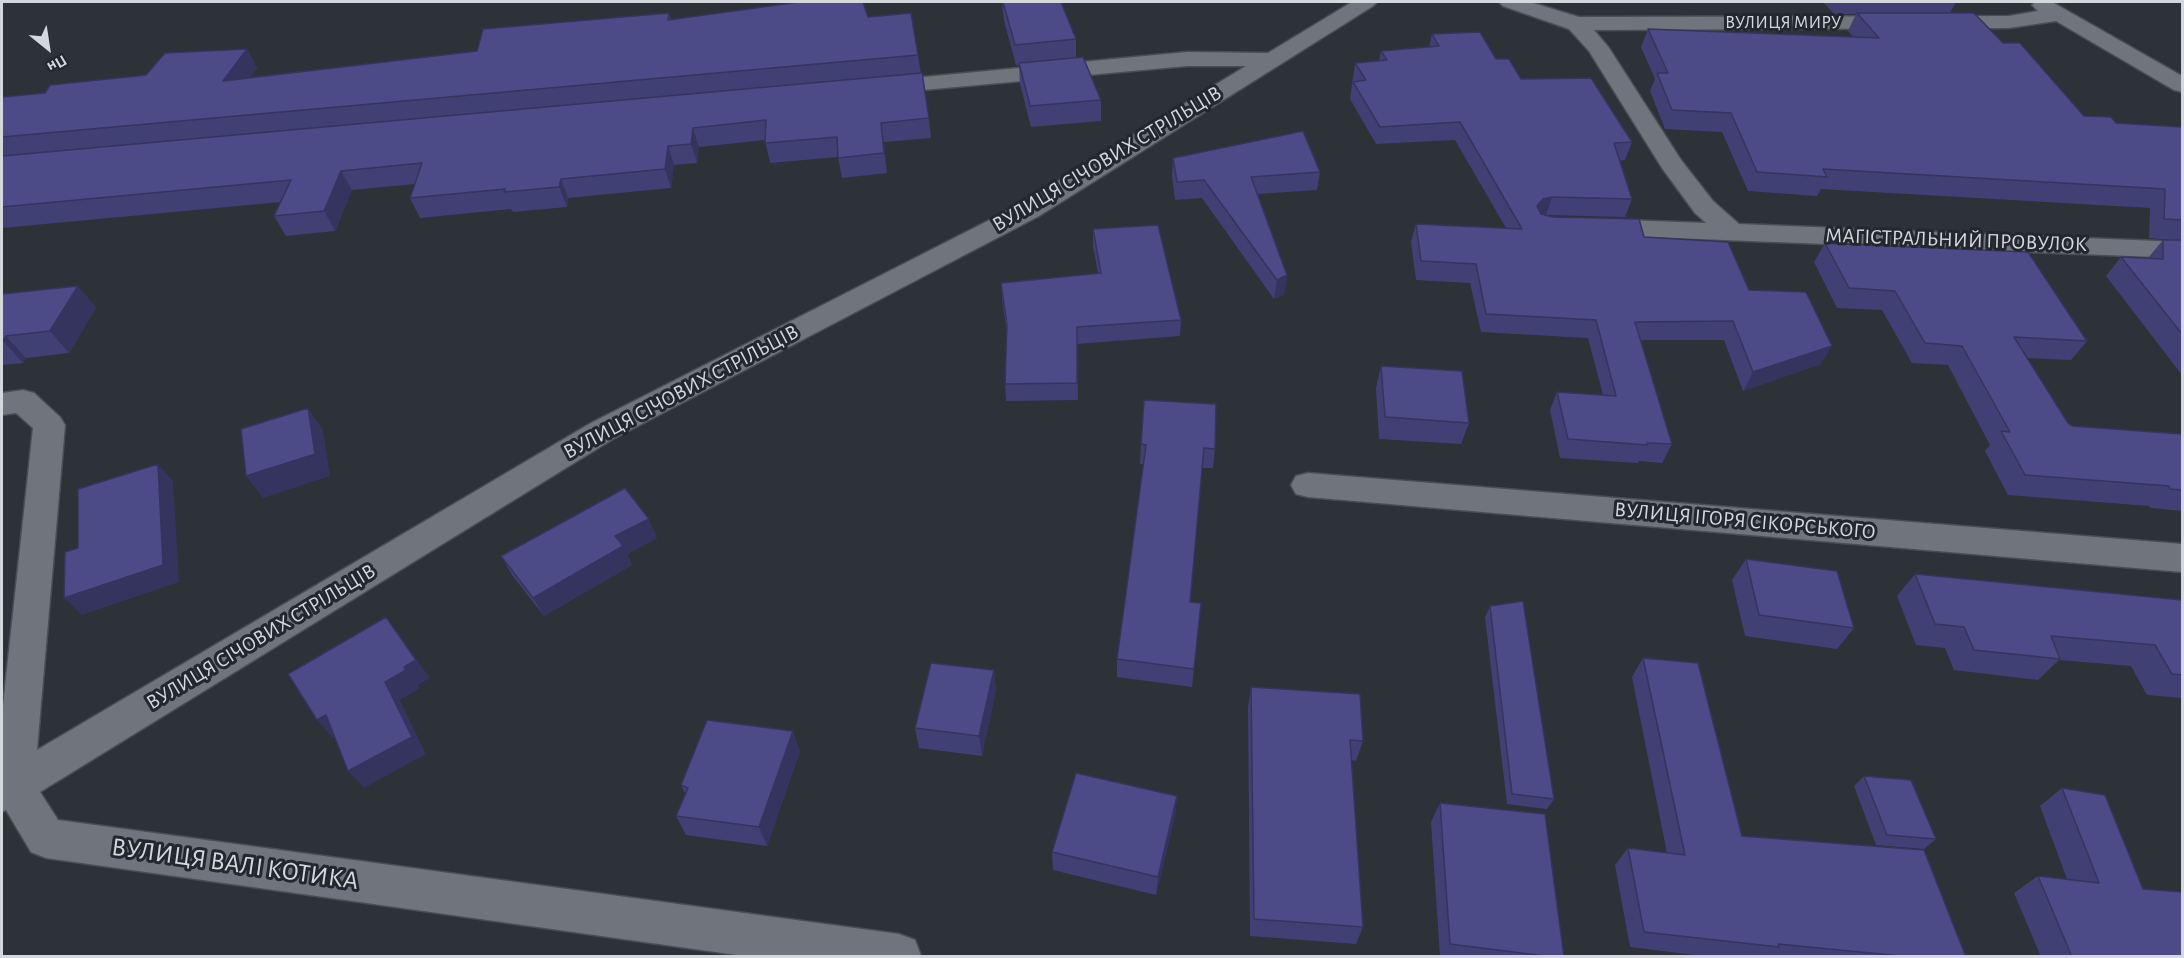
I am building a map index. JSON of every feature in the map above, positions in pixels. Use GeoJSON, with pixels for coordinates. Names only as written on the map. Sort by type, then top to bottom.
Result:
{"type":"FeatureCollection","features":[{"type":"Feature","properties":{"kind":"street","name":"ВУЛИЦЯ СІЧОВИХ СТРІЛЬЦІВ"},"geometry":{"type":"LineString","coordinates":[[8,790],[602,431],[1030,210],[1366,2]]}},
{"type":"Feature","properties":{"kind":"street","name":"ВУЛИЦЯ МИРУ"},"geometry":{"type":"LineString","coordinates":[[1510,2],[1577,24],[2009,22],[2061,14]]}},
{"type":"Feature","properties":{"kind":"street"},"geometry":{"type":"LineString","coordinates":[[2036,2],[2061,14],[2182,85]]}},
{"type":"Feature","properties":{"kind":"street"},"geometry":{"type":"LineString","coordinates":[[1577,24],[1598,48],[1671,163],[1704,207],[1729,230]]}},
{"type":"Feature","properties":{"kind":"street"},"geometry":{"type":"LineString","coordinates":[[855,89],[1187,59],[1270,60]]}},
{"type":"Feature","properties":{"kind":"street","name":"МАГІСТРАЛЬНИЙ ПРОВУЛОК"},"geometry":{"type":"LineString","coordinates":[[1569,226],[1729,230],[2182,249]]}},
{"type":"Feature","properties":{"kind":"street"},"geometry":{"type":"LineString","coordinates":[[2,404],[23,401],[49,425],[8,790]]}},
{"type":"Feature","properties":{"kind":"street","name":"ВУЛИЦЯ ІГОРЯ СІКОРСЬКОГО"},"geometry":{"type":"LineString","coordinates":[[1308,485],[2182,558]]}},
{"type":"Feature","properties":{"kind":"street","name":"ВУЛИЦЯ ВАЛІ КОТИКА"},"geometry":{"type":"LineString","coordinates":[[8,790],[46,838],[899,957]]}},
{"type":"Feature","properties":{"kind":"building"},"geometry":{"type":"Polygon","coordinates":[[[799,2],[863,2],[868,17],[911,13],[918,55],[2,137],[2,97],[45,93],[50,85],[146,75],[165,53],[247,49],[223,81],[477,51],[483,29],[669,13],[668,20],[799,2]]]}},
{"type":"Feature","properties":{"kind":"building"},"geometry":{"type":"Polygon","coordinates":[[[1003,2],[1061,2],[1076,39],[1015,45],[1003,2]]]}},
{"type":"Feature","properties":{"kind":"building"},"geometry":{"type":"Polygon","coordinates":[[[1857,13],[1974,13],[2003,43],[2020,43],[2084,116],[2111,117],[2116,123],[2182,127],[2182,220],[2164,219],[2165,189],[1823,169],[1827,177],[1757,172],[1731,113],[1672,110],[1657,73],[1668,73],[1648,29],[1879,38],[1857,13]]]}},
{"type":"Feature","properties":{"kind":"building"},"geometry":{"type":"Polygon","coordinates":[[[1480,32],[1496,59],[1509,59],[1521,79],[1591,78],[1632,142],[1614,143],[1632,199],[1552,197],[1543,199],[1537,206],[1541,214],[1552,217],[1639,219],[1644,237],[1728,242],[1749,290],[1806,292],[1832,346],[1753,372],[1733,321],[1635,322],[1672,444],[1647,443],[1647,445],[1568,439],[1557,392],[1616,396],[1596,320],[1486,314],[1476,264],[1421,261],[1416,224],[1522,229],[1460,122],[1380,127],[1353,82],[1366,80],[1355,63],[1387,60],[1381,51],[1439,46],[1432,34],[1480,32]]]}},
{"type":"Feature","properties":{"kind":"building"},"geometry":{"type":"Polygon","coordinates":[[[1083,57],[1101,100],[1030,106],[1019,63],[1083,57]]]}},
{"type":"Feature","properties":{"kind":"building"},"geometry":{"type":"Polygon","coordinates":[[[922,73],[929,118],[881,123],[884,153],[838,158],[837,137],[765,143],[766,120],[693,128],[691,144],[668,146],[665,169],[561,179],[559,187],[504,192],[505,189],[410,198],[422,163],[341,171],[324,211],[274,216],[291,180],[2,207],[2,156],[922,73]]]}},
{"type":"Feature","properties":{"kind":"building"},"geometry":{"type":"Polygon","coordinates":[[[1303,131],[1320,172],[1251,177],[1287,275],[1277,280],[1204,180],[1177,182],[1173,158],[1303,131]]]}},
{"type":"Feature","properties":{"kind":"building"},"geometry":{"type":"Polygon","coordinates":[[[1158,225],[1181,320],[1077,327],[1077,383],[1005,384],[1007,325],[1001,283],[1101,273],[1093,229],[1158,225]]]}},
{"type":"Feature","properties":{"kind":"building"},"geometry":{"type":"Polygon","coordinates":[[[2163,240],[2182,240],[2182,334],[2121,257],[2163,259],[2163,240]]]}},
{"type":"Feature","properties":{"kind":"building"},"geometry":{"type":"Polygon","coordinates":[[[1825,243],[2028,252],[2087,341],[2014,337],[2068,423],[2072,426],[2182,434],[2182,490],[2170,489],[2169,486],[2025,475],[2001,431],[2010,432],[1962,346],[1925,343],[1895,291],[1849,288],[1825,243]]]}},
{"type":"Feature","properties":{"kind":"building"},"geometry":{"type":"Polygon","coordinates":[[[78,286],[50,331],[6,336],[2,341],[2,294],[78,286]]]}},
{"type":"Feature","properties":{"kind":"building"},"geometry":{"type":"Polygon","coordinates":[[[1381,366],[1462,371],[1469,423],[1385,417],[1381,366]]]}},
{"type":"Feature","properties":{"kind":"building"},"geometry":{"type":"Polygon","coordinates":[[[1144,400],[1216,404],[1215,449],[1204,448],[1190,602],[1201,603],[1194,669],[1117,659],[1146,445],[1141,444],[1144,400]]]}},
{"type":"Feature","properties":{"kind":"building"},"geometry":{"type":"Polygon","coordinates":[[[308,408],[315,454],[246,476],[241,429],[308,408]]]}},
{"type":"Feature","properties":{"kind":"building"},"geometry":{"type":"Polygon","coordinates":[[[158,464],[163,565],[64,598],[65,552],[78,548],[78,489],[158,464]]]}},
{"type":"Feature","properties":{"kind":"building"},"geometry":{"type":"Polygon","coordinates":[[[625,488],[649,519],[615,536],[623,546],[533,598],[501,556],[625,488]]]}},
{"type":"Feature","properties":{"kind":"building"},"geometry":{"type":"Polygon","coordinates":[[[1746,559],[1837,571],[1854,628],[1759,615],[1746,559]]]}},
{"type":"Feature","properties":{"kind":"building"},"geometry":{"type":"Polygon","coordinates":[[[1915,574],[2182,600],[2182,675],[2172,674],[2155,645],[2051,636],[2060,659],[1974,650],[1964,627],[1935,624],[1915,574]]]}},
{"type":"Feature","properties":{"kind":"building"},"geometry":{"type":"Polygon","coordinates":[[[1523,601],[1554,799],[1512,794],[1490,606],[1523,601]]]}},
{"type":"Feature","properties":{"kind":"building"},"geometry":{"type":"Polygon","coordinates":[[[386,617],[416,660],[404,667],[406,670],[385,682],[412,737],[348,771],[326,715],[317,720],[288,674],[386,617]]]}},
{"type":"Feature","properties":{"kind":"building"},"geometry":{"type":"Polygon","coordinates":[[[1643,658],[1698,663],[1742,836],[1924,850],[1966,957],[1912,957],[1778,944],[1779,947],[1644,932],[1628,848],[1685,855],[1643,658]]]}},
{"type":"Feature","properties":{"kind":"building"},"geometry":{"type":"Polygon","coordinates":[[[931,663],[994,670],[979,736],[915,728],[931,663]]]}},
{"type":"Feature","properties":{"kind":"building"},"geometry":{"type":"Polygon","coordinates":[[[1251,687],[1360,694],[1363,741],[1350,740],[1363,927],[1254,919],[1251,687]]]}},
{"type":"Feature","properties":{"kind":"building"},"geometry":{"type":"Polygon","coordinates":[[[707,720],[793,731],[759,827],[676,816],[688,788],[681,785],[707,720]]]}},
{"type":"Feature","properties":{"kind":"building"},"geometry":{"type":"Polygon","coordinates":[[[1076,773],[1177,796],[1158,877],[1052,852],[1076,773]]]}},
{"type":"Feature","properties":{"kind":"building"},"geometry":{"type":"Polygon","coordinates":[[[1864,776],[1911,780],[1936,839],[1887,835],[1864,776]]]}},
{"type":"Feature","properties":{"kind":"building"},"geometry":{"type":"Polygon","coordinates":[[[2062,788],[2105,795],[2143,889],[2182,892],[2182,957],[2072,957],[2038,876],[2099,883],[2062,788]]]}},
{"type":"Feature","properties":{"kind":"building"},"geometry":{"type":"Polygon","coordinates":[[[1440,803],[1545,814],[1564,957],[1450,944],[1440,803]]]}}]}
